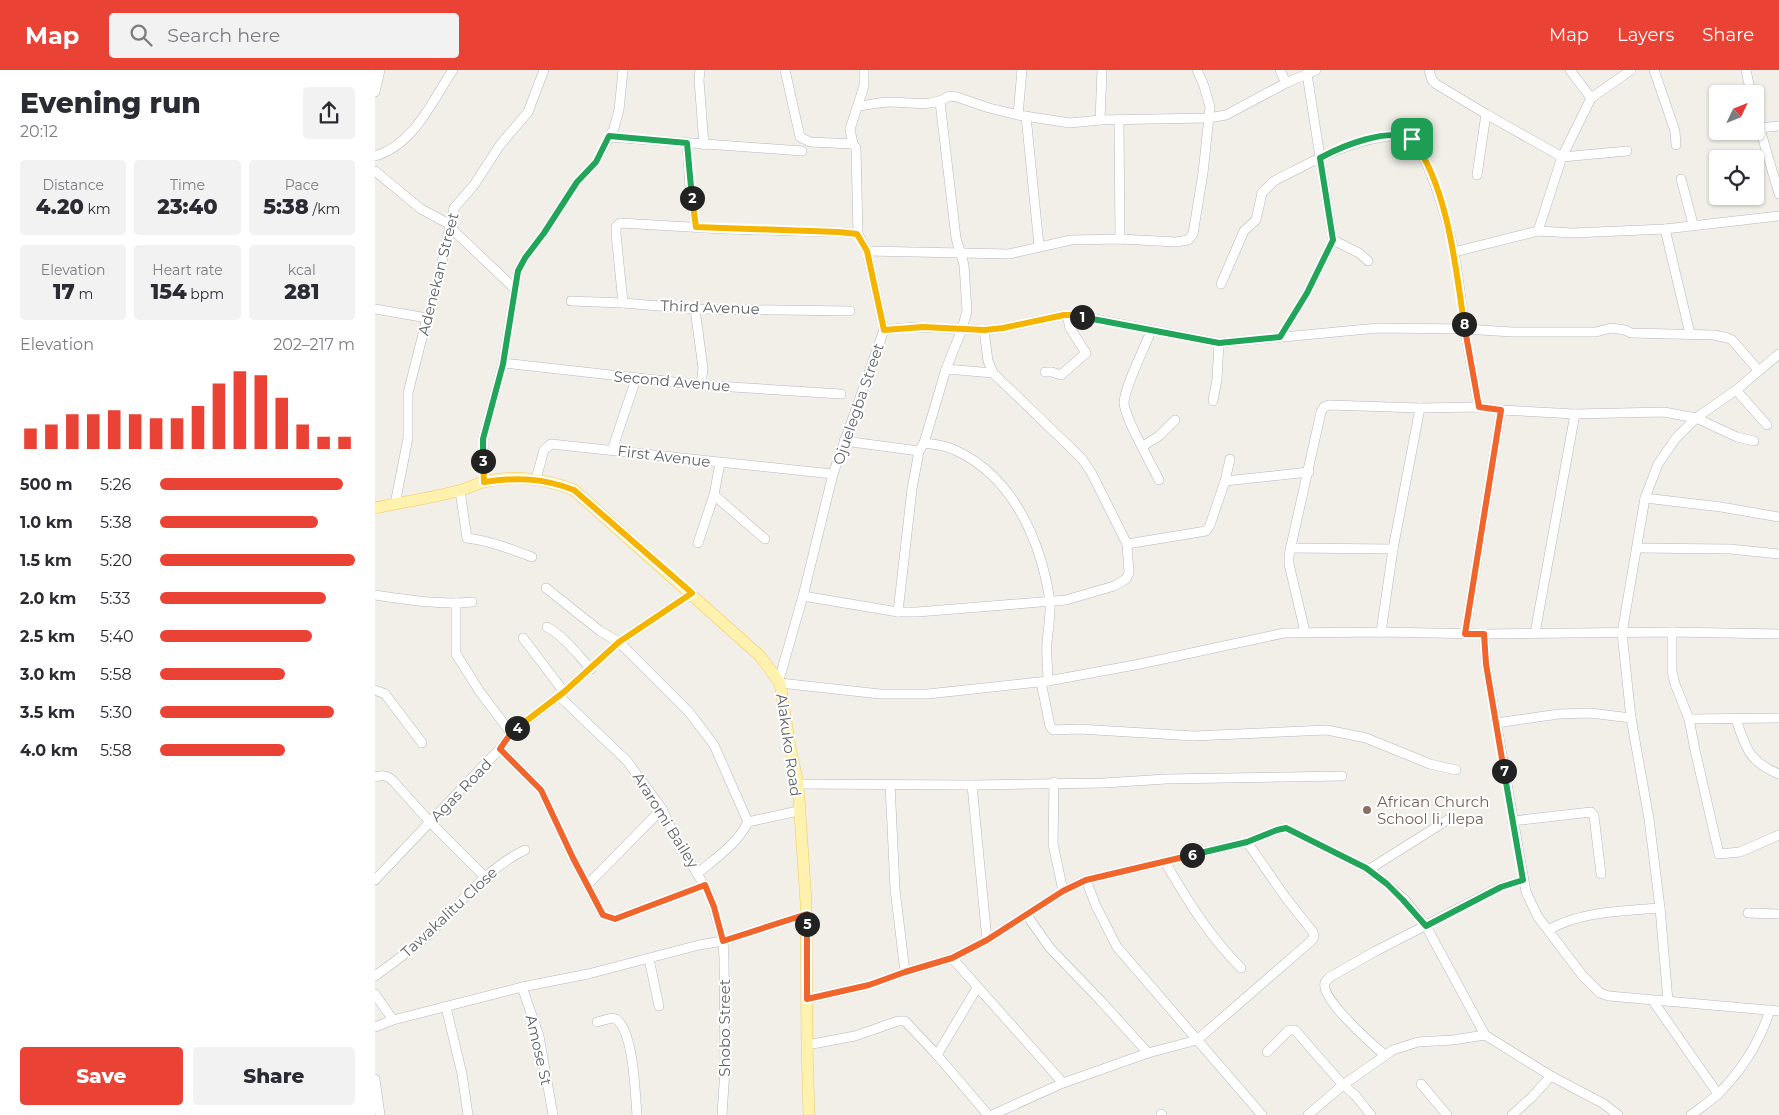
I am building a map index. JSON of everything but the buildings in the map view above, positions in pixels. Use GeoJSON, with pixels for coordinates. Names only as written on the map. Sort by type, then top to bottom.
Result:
{"type":"FeatureCollection","features":[{"type":"Feature","properties":{"kind":"main road","name":"Alakuko Road"},"geometry":{"type":"LineString","coordinates":[[375,508],[460,491],[484,482],[502,479],[536,479],[554,482],[574,490],[692,593],[760,656],[779,681],[798,784],[798,811],[807,914],[809,1115]]}},
{"type":"Feature","properties":{"kind":"street"},"geometry":{"type":"LineString","coordinates":[[375,92],[380,70]]}},
{"type":"Feature","properties":{"kind":"street"},"geometry":{"type":"LineString","coordinates":[[375,156],[385,153],[403,140],[429,110],[453,70]]}},
{"type":"Feature","properties":{"kind":"street","name":"Adenekan Street"},"geometry":{"type":"LineString","coordinates":[[395,504],[408,438],[408,393],[427,318],[432,307],[454,208],[474,184],[500,145],[528,112],[544,70]]}},
{"type":"Feature","properties":{"kind":"street"},"geometry":{"type":"LineString","coordinates":[[484,482],[483,439],[503,364],[518,271],[577,182],[596,162],[614,128],[619,110],[623,70]]}},
{"type":"Feature","properties":{"kind":"street"},"geometry":{"type":"LineString","coordinates":[[700,70],[699,80],[704,145]]}},
{"type":"Feature","properties":{"kind":"street"},"geometry":{"type":"LineString","coordinates":[[785,70],[800,138],[810,142],[853,144]]}},
{"type":"Feature","properties":{"kind":"street","name":"Ojuelegba Street"},"geometry":{"type":"LineString","coordinates":[[779,681],[803,596],[833,474],[884,330],[867,251],[857,234],[855,148],[850,129],[865,86],[864,70]]}},
{"type":"Feature","properties":{"kind":"street"},"geometry":{"type":"LineString","coordinates":[[1022,70],[1022,116],[1039,246]]}},
{"type":"Feature","properties":{"kind":"street"},"geometry":{"type":"LineString","coordinates":[[1100,120],[1103,70]]}},
{"type":"Feature","properties":{"kind":"street"},"geometry":{"type":"LineString","coordinates":[[867,251],[1009,254],[1071,240],[1120,239],[1176,242],[1188,240],[1191,238],[1203,172],[1210,107],[1197,70]]}},
{"type":"Feature","properties":{"kind":"street"},"geometry":{"type":"LineString","coordinates":[[1280,70],[1287,83]]}},
{"type":"Feature","properties":{"kind":"street"},"geometry":{"type":"LineString","coordinates":[[858,106],[891,102],[905,104],[940,102],[949,96],[1022,116],[1070,123],[1100,120],[1208,118],[1226,115],[1316,70]]}},
{"type":"Feature","properties":{"kind":"street"},"geometry":{"type":"LineString","coordinates":[[1429,70],[1432,80],[1436,84],[1562,157],[1627,151]]}},
{"type":"Feature","properties":{"kind":"street"},"geometry":{"type":"LineString","coordinates":[[1570,70],[1591,98]]}},
{"type":"Feature","properties":{"kind":"street"},"geometry":{"type":"LineString","coordinates":[[1538,231],[1562,157],[1591,98],[1631,70]]}},
{"type":"Feature","properties":{"kind":"street"},"geometry":{"type":"LineString","coordinates":[[1654,70],[1673,124],[1675,145]]}},
{"type":"Feature","properties":{"kind":"street"},"geometry":{"type":"LineString","coordinates":[[1746,70],[1749,85]]}},
{"type":"Feature","properties":{"kind":"street"},"geometry":{"type":"LineString","coordinates":[[1280,337],[1307,293],[1333,240],[1307,74]]}},
{"type":"Feature","properties":{"kind":"street"},"geometry":{"type":"LineString","coordinates":[[898,612],[912,489],[922,447],[946,369],[967,311],[964,265],[956,238],[940,102]]}},
{"type":"Feature","properties":{"kind":"street"},"geometry":{"type":"LineString","coordinates":[[1477,175],[1485,114]]}},
{"type":"Feature","properties":{"kind":"street"},"geometry":{"type":"LineString","coordinates":[[1119,120],[1120,239]]}},
{"type":"Feature","properties":{"kind":"street"},"geometry":{"type":"LineString","coordinates":[[1764,127],[1779,126]]}},
{"type":"Feature","properties":{"kind":"street"},"geometry":{"type":"LineString","coordinates":[[1221,284],[1244,231],[1256,220],[1262,193],[1275,181],[1359,141],[1394,135],[1406,136],[1412,139],[1430,169],[1454,252],[1479,407]]}},
{"type":"Feature","properties":{"kind":"street"},"geometry":{"type":"LineString","coordinates":[[609,136],[704,145],[802,151]]}},
{"type":"Feature","properties":{"kind":"street"},"geometry":{"type":"LineString","coordinates":[[1762,140],[1779,194]]}},
{"type":"Feature","properties":{"kind":"street"},"geometry":{"type":"LineString","coordinates":[[687,143],[690,188],[696,227]]}},
{"type":"Feature","properties":{"kind":"street"},"geometry":{"type":"LineString","coordinates":[[375,171],[421,209],[449,224],[454,231],[515,288]]}},
{"type":"Feature","properties":{"kind":"street"},"geometry":{"type":"LineString","coordinates":[[1681,179],[1693,224]]}},
{"type":"Feature","properties":{"kind":"street"},"geometry":{"type":"LineString","coordinates":[[1454,252],[1538,231],[1573,234],[1665,229],[1693,224],[1779,216]]}},
{"type":"Feature","properties":{"kind":"street"},"geometry":{"type":"LineString","coordinates":[[623,302],[616,234],[616,227],[620,223],[857,234]]}},
{"type":"Feature","properties":{"kind":"street"},"geometry":{"type":"LineString","coordinates":[[1665,229],[1690,334]]}},
{"type":"Feature","properties":{"kind":"street"},"geometry":{"type":"LineString","coordinates":[[1333,240],[1359,253],[1368,261]]}},
{"type":"Feature","properties":{"kind":"street","name":"Third Avenue"},"geometry":{"type":"LineString","coordinates":[[571,301],[623,302],[695,310],[850,311]]}},
{"type":"Feature","properties":{"kind":"street"},"geometry":{"type":"LineString","coordinates":[[375,309],[427,318]]}},
{"type":"Feature","properties":{"kind":"street"},"geometry":{"type":"LineString","coordinates":[[695,310],[703,368],[701,385]]}},
{"type":"Feature","properties":{"kind":"street"},"geometry":{"type":"LineString","coordinates":[[884,330],[915,327],[984,330],[1067,315],[1131,325],[1151,331],[1219,343],[1378,328],[1542,332],[1597,332],[1617,329],[1631,333],[1690,334],[1728,338],[1759,371]]}},
{"type":"Feature","properties":{"kind":"street"},"geometry":{"type":"LineString","coordinates":[[1045,372],[1061,375],[1086,353],[1070,328],[1067,315]]}},
{"type":"Feature","properties":{"kind":"street"},"geometry":{"type":"LineString","coordinates":[[803,596],[898,612],[917,612],[1066,600],[1121,584],[1127,579],[1129,573],[1127,544],[1091,472],[1082,459],[993,373],[988,361],[984,330]]}},
{"type":"Feature","properties":{"kind":"street"},"geometry":{"type":"LineString","coordinates":[[1151,331],[1126,391],[1124,403],[1130,422],[1159,480]]}},
{"type":"Feature","properties":{"kind":"street"},"geometry":{"type":"LineString","coordinates":[[1213,401],[1217,379],[1219,343]]}},
{"type":"Feature","properties":{"kind":"street"},"geometry":{"type":"LineString","coordinates":[[1668,1001],[1660,908],[1649,819],[1631,718],[1622,633],[1645,498],[1658,464],[1676,438],[1695,418],[1736,390],[1779,354]]}},
{"type":"Feature","properties":{"kind":"street","name":"Second Avenue"},"geometry":{"type":"LineString","coordinates":[[503,364],[701,385],[841,394]]}},
{"type":"Feature","properties":{"kind":"street"},"geometry":{"type":"LineString","coordinates":[[946,369],[993,373]]}},
{"type":"Feature","properties":{"kind":"street"},"geometry":{"type":"LineString","coordinates":[[612,450],[636,379]]}},
{"type":"Feature","properties":{"kind":"street"},"geometry":{"type":"LineString","coordinates":[[1736,390],[1767,425]]}},
{"type":"Feature","properties":{"kind":"street"},"geometry":{"type":"LineString","coordinates":[[1305,632],[1289,564],[1290,548],[1309,472],[1321,412],[1324,407],[1329,405],[1420,408],[1479,407],[1575,414],[1664,412],[1695,418],[1737,438],[1754,441]]}},
{"type":"Feature","properties":{"kind":"street"},"geometry":{"type":"LineString","coordinates":[[1381,632],[1393,549],[1420,408]]}},
{"type":"Feature","properties":{"kind":"street"},"geometry":{"type":"LineString","coordinates":[[1465,634],[1501,410]]}},
{"type":"Feature","properties":{"kind":"street"},"geometry":{"type":"LineString","coordinates":[[1535,633],[1575,414]]}},
{"type":"Feature","properties":{"kind":"street"},"geometry":{"type":"LineString","coordinates":[[1143,446],[1159,436],[1175,420]]}},
{"type":"Feature","properties":{"kind":"street"},"geometry":{"type":"LineString","coordinates":[[844,440],[922,447],[941,445],[956,450],[973,460],[1009,495],[1022,514],[1036,544],[1050,602],[1044,681],[1050,726],[1053,730],[1079,729],[1194,736],[1327,730],[1366,738],[1431,764],[1456,770]]}},
{"type":"Feature","properties":{"kind":"street","name":"First Avenue"},"geometry":{"type":"LineString","coordinates":[[536,479],[543,450],[551,444],[720,464],[833,474]]}},
{"type":"Feature","properties":{"kind":"street"},"geometry":{"type":"LineString","coordinates":[[1127,544],[1206,531],[1210,525],[1225,482],[1230,459]]}},
{"type":"Feature","properties":{"kind":"street"},"geometry":{"type":"LineString","coordinates":[[698,544],[714,495],[720,464]]}},
{"type":"Feature","properties":{"kind":"street"},"geometry":{"type":"LineString","coordinates":[[1225,482],[1309,472]]}},
{"type":"Feature","properties":{"kind":"street"},"geometry":{"type":"LineString","coordinates":[[460,491],[467,538],[504,546],[532,557]]}},
{"type":"Feature","properties":{"kind":"street"},"geometry":{"type":"LineString","coordinates":[[714,495],[765,540]]}},
{"type":"Feature","properties":{"kind":"street"},"geometry":{"type":"LineString","coordinates":[[1645,498],[1721,507],[1779,517]]}},
{"type":"Feature","properties":{"kind":"street"},"geometry":{"type":"LineString","coordinates":[[1290,548],[1393,549]]}},
{"type":"Feature","properties":{"kind":"street"},"geometry":{"type":"LineString","coordinates":[[1637,548],[1730,549],[1779,554]]}},
{"type":"Feature","properties":{"kind":"street"},"geometry":{"type":"LineString","coordinates":[[546,588],[600,630],[619,642],[700,725],[714,745],[749,822]]}},
{"type":"Feature","properties":{"kind":"street","name":"Agas Road"},"geometry":{"type":"LineString","coordinates":[[375,880],[500,749],[511,733],[562,694],[619,642],[692,593]]}},
{"type":"Feature","properties":{"kind":"street"},"geometry":{"type":"LineString","coordinates":[[375,595],[417,602],[472,602]]}},
{"type":"Feature","properties":{"kind":"street"},"geometry":{"type":"LineString","coordinates":[[455,603],[456,654],[480,692],[511,733]]}},
{"type":"Feature","properties":{"kind":"street"},"geometry":{"type":"LineString","coordinates":[[547,627],[566,640],[591,669]]}},
{"type":"Feature","properties":{"kind":"street"},"geometry":{"type":"LineString","coordinates":[[779,681],[890,694],[929,694],[1044,681],[1140,664],[1284,633],[1305,632],[1465,634],[1672,632],[1779,634]]}},
{"type":"Feature","properties":{"kind":"street"},"geometry":{"type":"LineString","coordinates":[[1672,632],[1672,671],[1675,684],[1689,719],[1719,854],[1739,852],[1779,835]]}},
{"type":"Feature","properties":{"kind":"street"},"geometry":{"type":"LineString","coordinates":[[1484,634],[1486,664],[1512,821],[1526,892],[1531,904],[1548,930],[1582,975],[1600,993],[1609,996],[1774,1011],[1746,1061],[1718,1094],[1691,1115]]}},
{"type":"Feature","properties":{"kind":"street","name":"Araromi Bailey"},"geometry":{"type":"LineString","coordinates":[[523,638],[562,694],[627,761],[662,809],[674,835],[705,885],[714,907],[723,941]]}},
{"type":"Feature","properties":{"kind":"street"},"geometry":{"type":"LineString","coordinates":[[375,690],[385,694],[422,743]]}},
{"type":"Feature","properties":{"kind":"street"},"geometry":{"type":"LineString","coordinates":[[1496,723],[1568,714],[1631,718]]}},
{"type":"Feature","properties":{"kind":"street"},"geometry":{"type":"LineString","coordinates":[[1689,719],[1779,718]]}},
{"type":"Feature","properties":{"kind":"street"},"geometry":{"type":"LineString","coordinates":[[1736,719],[1745,747],[1763,766],[1779,774]]}},
{"type":"Feature","properties":{"kind":"street"},"geometry":{"type":"LineString","coordinates":[[500,749],[541,790],[599,911],[608,918],[615,919],[705,885]]}},
{"type":"Feature","properties":{"kind":"street"},"geometry":{"type":"LineString","coordinates":[[375,777],[381,775],[388,776],[430,822],[486,878]]}},
{"type":"Feature","properties":{"kind":"street"},"geometry":{"type":"LineString","coordinates":[[798,784],[973,784],[1104,782],[1166,778],[1342,776]]}},
{"type":"Feature","properties":{"kind":"street"},"geometry":{"type":"LineString","coordinates":[[1054,782],[1053,841],[1063,891]]}},
{"type":"Feature","properties":{"kind":"street"},"geometry":{"type":"LineString","coordinates":[[890,784],[895,889],[905,972]]}},
{"type":"Feature","properties":{"kind":"street"},"geometry":{"type":"LineString","coordinates":[[973,784],[987,940]]}},
{"type":"Feature","properties":{"kind":"street"},"geometry":{"type":"LineString","coordinates":[[587,884],[662,809]]}},
{"type":"Feature","properties":{"kind":"street"},"geometry":{"type":"LineString","coordinates":[[698,873],[734,843],[749,822],[798,811]]}},
{"type":"Feature","properties":{"kind":"street"},"geometry":{"type":"LineString","coordinates":[[1512,821],[1591,812],[1594,816],[1601,874]]}},
{"type":"Feature","properties":{"kind":"street"},"geometry":{"type":"LineString","coordinates":[[1368,870],[1449,819]]}},
{"type":"Feature","properties":{"kind":"street"},"geometry":{"type":"LineString","coordinates":[[807,999],[869,985],[952,958],[987,940],[1063,891],[1086,880],[1247,842],[1286,828],[1368,870],[1387,884],[1403,900],[1426,926],[1485,1036],[1551,1076],[1604,1104],[1619,1115]]}},
{"type":"Feature","properties":{"kind":"street"},"geometry":{"type":"LineString","coordinates":[[992,1115],[1063,1083],[1148,1053],[1197,1040],[1314,938],[1313,932],[1286,898],[1247,842]]}},
{"type":"Feature","properties":{"kind":"street","name":"Tawakalitu Close"},"geometry":{"type":"LineString","coordinates":[[375,976],[429,934],[506,860],[525,850]]}},
{"type":"Feature","properties":{"kind":"street"},"geometry":{"type":"LineString","coordinates":[[1165,862],[1187,900],[1206,927],[1241,968]]}},
{"type":"Feature","properties":{"kind":"street"},"geometry":{"type":"LineString","coordinates":[[1086,880],[1096,906],[1117,947],[1262,1115]]}},
{"type":"Feature","properties":{"kind":"street"},"geometry":{"type":"LineString","coordinates":[[1385,1055],[1350,1023],[1333,1004],[1325,988],[1325,983],[1336,972],[1501,887],[1523,880]]}},
{"type":"Feature","properties":{"kind":"street"},"geometry":{"type":"LineString","coordinates":[[1548,930],[1558,924],[1599,914],[1660,908]]}},
{"type":"Feature","properties":{"kind":"street"},"geometry":{"type":"LineString","coordinates":[[1748,913],[1779,914]]}},
{"type":"Feature","properties":{"kind":"street"},"geometry":{"type":"LineString","coordinates":[[375,1027],[393,1020],[522,987],[723,941],[807,914]]}},
{"type":"Feature","properties":{"kind":"street"},"geometry":{"type":"LineString","coordinates":[[1026,914],[1049,948],[1148,1053]]}},
{"type":"Feature","properties":{"kind":"street","name":"Shobo Street"},"geometry":{"type":"LineString","coordinates":[[722,1115],[725,1012],[723,941]]}},
{"type":"Feature","properties":{"kind":"street"},"geometry":{"type":"LineString","coordinates":[[952,958],[1063,1083]]}},
{"type":"Feature","properties":{"kind":"street"},"geometry":{"type":"LineString","coordinates":[[649,959],[659,1006]]}},
{"type":"Feature","properties":{"kind":"street","name":"Amose St"},"geometry":{"type":"LineString","coordinates":[[522,987],[539,1036],[553,1115]]}},
{"type":"Feature","properties":{"kind":"street"},"geometry":{"type":"LineString","coordinates":[[937,1055],[977,988]]}},
{"type":"Feature","properties":{"kind":"street"},"geometry":{"type":"LineString","coordinates":[[375,994],[393,1020]]}},
{"type":"Feature","properties":{"kind":"street"},"geometry":{"type":"LineString","coordinates":[[1653,1001],[1718,1094]]}},
{"type":"Feature","properties":{"kind":"street"},"geometry":{"type":"LineString","coordinates":[[446,1007],[462,1074],[468,1115]]}},
{"type":"Feature","properties":{"kind":"street"},"geometry":{"type":"LineString","coordinates":[[597,1022],[612,1018],[617,1019],[623,1027],[634,1070],[637,1115]]}},
{"type":"Feature","properties":{"kind":"street"},"geometry":{"type":"LineString","coordinates":[[807,1045],[855,1036],[903,1020],[937,1055],[988,1115]]}},
{"type":"Feature","properties":{"kind":"street"},"geometry":{"type":"LineString","coordinates":[[1267,1052],[1289,1030],[1295,1030],[1371,1115]]}},
{"type":"Feature","properties":{"kind":"street"},"geometry":{"type":"LineString","coordinates":[[1308,1115],[1343,1085],[1393,1050],[1418,1042],[1485,1036]]}},
{"type":"Feature","properties":{"kind":"street"},"geometry":{"type":"LineString","coordinates":[[1512,1115],[1551,1076]]}},
{"type":"Feature","properties":{"kind":"street"},"geometry":{"type":"LineString","coordinates":[[375,1079],[380,1115]]}},
{"type":"Feature","properties":{"kind":"street"},"geometry":{"type":"LineString","coordinates":[[1421,1084],[1447,1115]]}},
{"type":"Feature","properties":{"kind":"place","name":"African Church School Ii, Ilepa"},"geometry":{"type":"Point","coordinates":[1367,810]}},
{"type":"Feature","properties":{"kind":"route"},"geometry":{"type":"LineString","coordinates":[[1394,135],[1406,136],[1412,139],[1430,169],[1454,252],[1479,407],[1501,410],[1465,634],[1484,634],[1486,664],[1523,880],[1501,887],[1426,926],[1387,884],[1366,868],[1286,828],[1247,842],[1086,880],[1037,906],[987,940],[952,958],[869,985],[807,999],[807,914],[723,941],[714,907],[705,885],[615,919],[608,918],[599,911],[541,790],[500,749],[511,733],[564,692],[619,642],[692,593],[574,490],[554,482],[536,479],[502,479],[484,482],[483,439],[503,364],[518,271],[577,182],[596,162],[609,136],[687,143],[690,188],[696,227],[857,234],[867,251],[884,330],[923,327],[984,330],[1003,328],[1064,315],[1074,315],[1219,343],[1280,337],[1307,293],[1333,240],[1320,158],[1359,141],[1394,135]]}}]}
